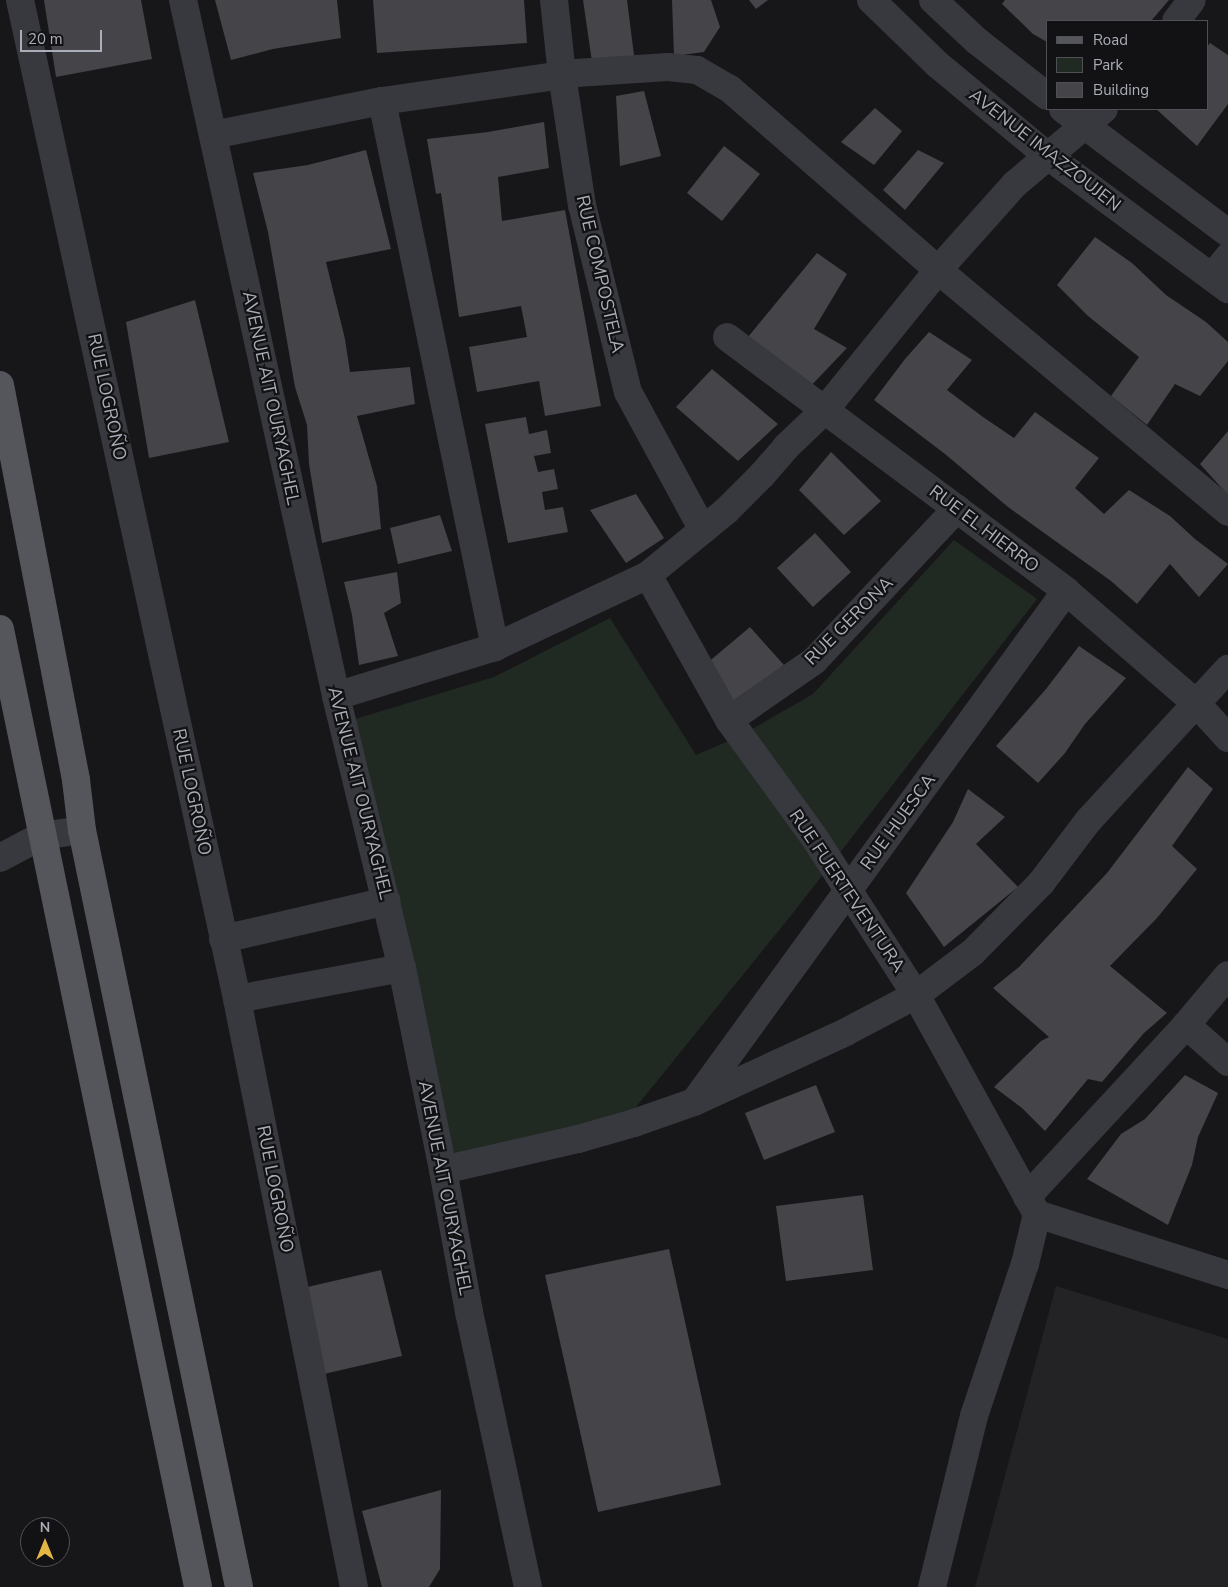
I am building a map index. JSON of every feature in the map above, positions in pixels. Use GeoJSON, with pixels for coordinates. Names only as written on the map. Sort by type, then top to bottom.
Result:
{"type":"FeatureCollection","features":[{"type":"Feature","properties":{"kind":"main road"},"geometry":{"type":"LineString","coordinates":[[0,385],[75,771],[82,830],[239,1587]]}},
{"type":"Feature","properties":{"kind":"main road"},"geometry":{"type":"LineString","coordinates":[[0,629],[41,836],[198,1587]]}},
{"type":"Feature","properties":{"kind":"street","name":"RUE LOGROÑO"},"geometry":{"type":"LineString","coordinates":[[20,0],[237,999],[354,1587]]}},
{"type":"Feature","properties":{"kind":"street","name":"AVENUE AIT OURYAGHEL"},"geometry":{"type":"LineString","coordinates":[[183,0],[336,696],[402,968],[443,1170],[469,1312],[528,1587]]}},
{"type":"Feature","properties":{"kind":"street","name":"RUE COMPOSTELA"},"geometry":{"type":"LineString","coordinates":[[554,0],[562,75],[582,204],[628,392],[703,530]]}},
{"type":"Feature","properties":{"kind":"street","name":"AVENUE IMAZZOUJEN"},"geometry":{"type":"LineString","coordinates":[[871,0],[937,64],[1048,156],[1223,274]]}},
{"type":"Feature","properties":{"kind":"street"},"geometry":{"type":"LineString","coordinates":[[933,0],[976,42],[1046,95]]}},
{"type":"Feature","properties":{"kind":"street"},"geometry":{"type":"LineString","coordinates":[[1177,20],[1192,0]]}},
{"type":"Feature","properties":{"kind":"street"},"geometry":{"type":"LineString","coordinates":[[213,135],[382,101],[562,75],[685,68],[697,70],[711,76],[730,89],[938,270],[1228,512]]}},
{"type":"Feature","properties":{"kind":"street"},"geometry":{"type":"LineString","coordinates":[[382,101],[495,647]]}},
{"type":"Feature","properties":{"kind":"street"},"geometry":{"type":"LineString","coordinates":[[1067,110],[1095,117],[1228,233]]}},
{"type":"Feature","properties":{"kind":"street"},"geometry":{"type":"LineString","coordinates":[[336,696],[495,647],[648,575],[703,530],[762,476],[786,447],[824,411],[938,270],[1015,184],[1095,117]]}},
{"type":"Feature","properties":{"kind":"street","name":"RUE EL HIERRO"},"geometry":{"type":"LineString","coordinates":[[727,337],[1066,591],[1197,704],[1228,738]]}},
{"type":"Feature","properties":{"kind":"street","name":"RUE GERONA"},"geometry":{"type":"LineString","coordinates":[[728,720],[814,660],[957,508]]}},
{"type":"Feature","properties":{"kind":"street","name":"RUE FUERTEVENTURA"},"geometry":{"type":"LineString","coordinates":[[648,575],[728,720],[814,837],[916,995],[1032,1205]]}},
{"type":"Feature","properties":{"kind":"street","name":"RUE HUESCA"},"geometry":{"type":"LineString","coordinates":[[694,1102],[1066,591]]}},
{"type":"Feature","properties":{"kind":"street"},"geometry":{"type":"LineString","coordinates":[[443,1170],[578,1139],[634,1123],[694,1102],[846,1032],[916,995],[973,952],[1042,884],[1088,821],[1228,669]]}},
{"type":"Feature","properties":{"kind":"street"},"geometry":{"type":"LineString","coordinates":[[0,858],[41,836],[82,830]]}},
{"type":"Feature","properties":{"kind":"street"},"geometry":{"type":"LineString","coordinates":[[223,939],[387,901]]}},
{"type":"Feature","properties":{"kind":"street"},"geometry":{"type":"LineString","coordinates":[[237,999],[402,968]]}},
{"type":"Feature","properties":{"kind":"street"},"geometry":{"type":"LineString","coordinates":[[932,1587],[974,1416],[1025,1264],[1032,1205],[1228,975]]}},
{"type":"Feature","properties":{"kind":"street"},"geometry":{"type":"LineString","coordinates":[[1186,1025],[1228,1062]]}},
{"type":"Feature","properties":{"kind":"street"},"geometry":{"type":"LineString","coordinates":[[1032,1205],[1228,1274]]}},
{"type":"Feature","properties":{"kind":"shaded area"},"geometry":{"type":"Polygon","coordinates":[[[1056,1286],[1228,1339],[1228,1587],[975,1587],[1056,1286]]]}},
{"type":"Feature","properties":{"kind":"green space"},"geometry":{"type":"Polygon","coordinates":[[[954,540],[1037,599],[793,913],[632,1112],[437,1167],[342,723],[494,677],[610,618],[696,755],[740,736],[813,694],[954,540]]]}},
{"type":"Feature","properties":{"kind":"building"},"geometry":{"type":"Polygon","coordinates":[[[44,0],[141,0],[152,59],[56,77],[44,0]]]}},
{"type":"Feature","properties":{"kind":"building"},"geometry":{"type":"Polygon","coordinates":[[[215,0],[337,0],[341,38],[273,49],[231,60],[215,0]]]}},
{"type":"Feature","properties":{"kind":"building"},"geometry":{"type":"Polygon","coordinates":[[[373,0],[524,0],[527,43],[377,53],[373,0]]]}},
{"type":"Feature","properties":{"kind":"building"},"geometry":{"type":"Polygon","coordinates":[[[583,0],[627,0],[635,63],[592,62],[583,0]]]}},
{"type":"Feature","properties":{"kind":"building"},"geometry":{"type":"Polygon","coordinates":[[[672,0],[711,0],[720,27],[704,52],[674,56],[672,0]]]}},
{"type":"Feature","properties":{"kind":"building"},"geometry":{"type":"Polygon","coordinates":[[[749,0],[768,0],[756,9],[749,0]]]}},
{"type":"Feature","properties":{"kind":"building"},"geometry":{"type":"Polygon","coordinates":[[[1005,0],[1169,0],[1152,20],[1046,20],[1046,41],[1033,34],[1002,4],[1005,0]]]}},
{"type":"Feature","properties":{"kind":"building"},"geometry":{"type":"Polygon","coordinates":[[[1210,43],[1228,55],[1228,104],[1197,146],[1157,110],[1208,110],[1208,46],[1210,43]]]}},
{"type":"Feature","properties":{"kind":"building"},"geometry":{"type":"Polygon","coordinates":[[[644,91],[661,156],[620,166],[616,96],[644,91]]]}},
{"type":"Feature","properties":{"kind":"building"},"geometry":{"type":"Polygon","coordinates":[[[875,108],[902,131],[874,165],[841,142],[875,108]]]}},
{"type":"Feature","properties":{"kind":"building"},"geometry":{"type":"Polygon","coordinates":[[[544,122],[549,168],[498,177],[502,221],[565,210],[601,406],[545,416],[539,381],[477,392],[469,347],[527,337],[521,306],[459,317],[441,193],[436,194],[427,139],[488,132],[544,122]]]}},
{"type":"Feature","properties":{"kind":"building"},"geometry":{"type":"Polygon","coordinates":[[[724,146],[760,174],[722,221],[687,193],[724,146]]]}},
{"type":"Feature","properties":{"kind":"building"},"geometry":{"type":"Polygon","coordinates":[[[366,150],[391,249],[326,262],[345,339],[350,372],[410,367],[415,404],[357,416],[377,486],[381,529],[322,543],[309,464],[307,425],[295,387],[268,232],[253,173],[308,165],[366,150]]]}},
{"type":"Feature","properties":{"kind":"building"},"geometry":{"type":"Polygon","coordinates":[[[918,150],[944,163],[905,210],[883,190],[918,150]]]}},
{"type":"Feature","properties":{"kind":"building"},"geometry":{"type":"Polygon","coordinates":[[[1095,237],[1132,263],[1166,295],[1206,322],[1228,342],[1228,361],[1200,396],[1175,384],[1147,425],[1111,396],[1139,357],[1088,316],[1057,285],[1095,237]]]}},
{"type":"Feature","properties":{"kind":"building"},"geometry":{"type":"Polygon","coordinates":[[[817,253],[847,274],[814,329],[847,348],[806,391],[748,337],[817,253]]]}},
{"type":"Feature","properties":{"kind":"building"},"geometry":{"type":"Polygon","coordinates":[[[195,300],[229,442],[149,458],[126,322],[195,300]]]}},
{"type":"Feature","properties":{"kind":"building"},"geometry":{"type":"Polygon","coordinates":[[[929,332],[972,360],[947,390],[983,417],[1014,438],[1035,412],[1099,458],[1075,488],[1104,514],[1129,490],[1170,516],[1195,539],[1228,564],[1199,597],[1170,564],[1137,604],[1111,581],[1008,507],[945,454],[874,400],[905,359],[929,332]]]}},
{"type":"Feature","properties":{"kind":"building"},"geometry":{"type":"Polygon","coordinates":[[[712,369],[778,424],[738,461],[676,407],[712,369]]]}},
{"type":"Feature","properties":{"kind":"building"},"geometry":{"type":"Polygon","coordinates":[[[526,417],[529,434],[547,430],[551,453],[534,456],[538,472],[554,469],[558,489],[542,492],[545,510],[563,507],[568,532],[508,543],[485,424],[526,417]]]}},
{"type":"Feature","properties":{"kind":"building"},"geometry":{"type":"Polygon","coordinates":[[[1228,431],[1228,495],[1200,464],[1228,431]]]}},
{"type":"Feature","properties":{"kind":"building"},"geometry":{"type":"Polygon","coordinates":[[[831,452],[881,501],[844,535],[799,490],[831,452]]]}},
{"type":"Feature","properties":{"kind":"building"},"geometry":{"type":"Polygon","coordinates":[[[636,494],[664,538],[626,563],[590,510],[636,494]]]}},
{"type":"Feature","properties":{"kind":"building"},"geometry":{"type":"Polygon","coordinates":[[[440,515],[452,551],[398,564],[390,528],[440,515]]]}},
{"type":"Feature","properties":{"kind":"building"},"geometry":{"type":"Polygon","coordinates":[[[815,533],[851,572],[813,607],[777,568],[815,533]]]}},
{"type":"Feature","properties":{"kind":"building"},"geometry":{"type":"Polygon","coordinates":[[[397,572],[401,603],[384,613],[398,656],[359,665],[352,615],[344,582],[397,572]]]}},
{"type":"Feature","properties":{"kind":"building"},"geometry":{"type":"Polygon","coordinates":[[[750,627],[784,665],[735,706],[706,664],[750,627]]]}},
{"type":"Feature","properties":{"kind":"building"},"geometry":{"type":"Polygon","coordinates":[[[1079,646],[1126,678],[1085,724],[1065,753],[1038,783],[996,746],[1046,689],[1079,646]]]}},
{"type":"Feature","properties":{"kind":"building"},"geometry":{"type":"Polygon","coordinates":[[[1188,767],[1213,789],[1172,846],[1197,869],[1157,918],[1110,966],[1167,1013],[1144,1033],[1102,1082],[1088,1079],[1045,1131],[1022,1108],[994,1087],[1041,1041],[1049,1037],[993,988],[1019,967],[1107,873],[1188,767]]]}},
{"type":"Feature","properties":{"kind":"building"},"geometry":{"type":"Polygon","coordinates":[[[968,789],[1005,817],[976,844],[1018,887],[944,947],[906,893],[953,822],[968,789]]]}},
{"type":"Feature","properties":{"kind":"building"},"geometry":{"type":"Polygon","coordinates":[[[1185,1075],[1218,1093],[1198,1137],[1192,1165],[1168,1225],[1087,1179],[1121,1134],[1145,1119],[1185,1075]]]}},
{"type":"Feature","properties":{"kind":"building"},"geometry":{"type":"Polygon","coordinates":[[[816,1085],[835,1132],[764,1160],[745,1113],[816,1085]]]}},
{"type":"Feature","properties":{"kind":"building"},"geometry":{"type":"Polygon","coordinates":[[[863,1195],[873,1270],[786,1281],[776,1206],[863,1195]]]}},
{"type":"Feature","properties":{"kind":"building"},"geometry":{"type":"Polygon","coordinates":[[[669,1249],[721,1485],[598,1512],[545,1275],[669,1249]]]}},
{"type":"Feature","properties":{"kind":"building"},"geometry":{"type":"Polygon","coordinates":[[[381,1270],[402,1356],[324,1374],[303,1288],[381,1270]]]}},
{"type":"Feature","properties":{"kind":"building"},"geometry":{"type":"Polygon","coordinates":[[[441,1490],[440,1569],[429,1587],[382,1587],[362,1511],[441,1490]]]}}]}
